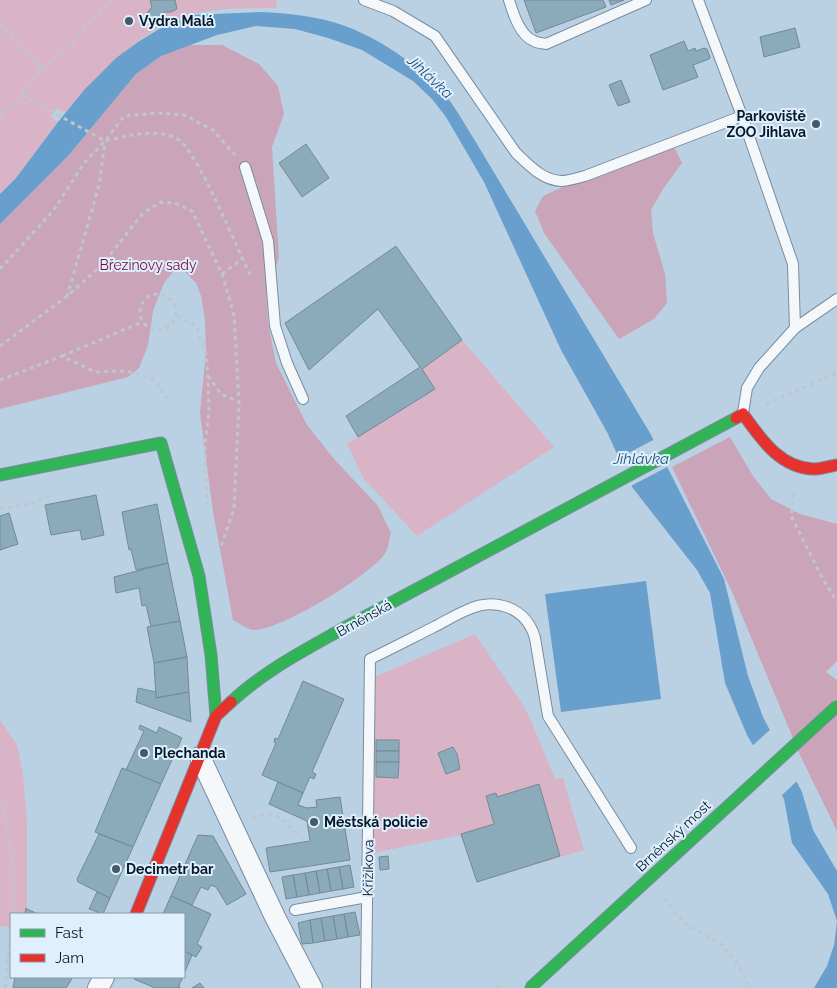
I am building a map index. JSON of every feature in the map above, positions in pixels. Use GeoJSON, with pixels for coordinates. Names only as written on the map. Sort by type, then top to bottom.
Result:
{"type":"FeatureCollection","features":[{"type":"Feature","properties":{"kind":"street","name":"Brněnská"},"geometry":{"type":"LineString","coordinates":[[136,913],[216,716],[246,688],[292,658],[344,628],[743,414]]}},
{"type":"Feature","properties":{"kind":"street"},"geometry":{"type":"LineString","coordinates":[[743,414],[765,443],[782,460],[796,467],[815,470],[837,465]]}},
{"type":"Feature","properties":{"kind":"street"},"geometry":{"type":"LineString","coordinates":[[0,475],[161,444],[199,576],[211,655],[216,716]]}},
{"type":"Feature","properties":{"kind":"street","name":"Brněnský most"},"geometry":{"type":"LineString","coordinates":[[530,988],[837,706]]}},
{"type":"Feature","properties":{"kind":"street"},"geometry":{"type":"LineString","coordinates":[[200,757],[275,917],[312,988]]}},
{"type":"Feature","properties":{"kind":"lane"},"geometry":{"type":"LineString","coordinates":[[364,0],[393,11],[435,36],[516,153],[531,168],[548,178],[562,181],[585,176],[742,116]]}},
{"type":"Feature","properties":{"kind":"lane"},"geometry":{"type":"LineString","coordinates":[[509,0],[516,23],[526,35],[532,41],[546,44],[646,0]]}},
{"type":"Feature","properties":{"kind":"lane"},"geometry":{"type":"LineString","coordinates":[[698,0],[742,116],[793,264],[795,328]]}},
{"type":"Feature","properties":{"kind":"lane"},"geometry":{"type":"LineString","coordinates":[[245,167],[268,241],[275,326],[287,363],[303,399]]}},
{"type":"Feature","properties":{"kind":"lane"},"geometry":{"type":"LineString","coordinates":[[743,414],[747,388],[759,368],[795,328],[837,300]]}},
{"type":"Feature","properties":{"kind":"lane","name":"Křižíkova"},"geometry":{"type":"LineString","coordinates":[[366,988],[370,659],[468,609],[488,604],[508,607],[523,615],[532,628],[535,638],[548,716],[631,848]]}},
{"type":"Feature","properties":{"kind":"lane"},"geometry":{"type":"LineString","coordinates":[[295,910],[367,897]]}},
{"type":"Feature","properties":{"kind":"path"},"geometry":{"type":"LineString","coordinates":[[0,117],[22,94],[41,69],[64,52],[111,0]]}},
{"type":"Feature","properties":{"kind":"path"},"geometry":{"type":"LineString","coordinates":[[0,24],[41,69]]}},
{"type":"Feature","properties":{"kind":"path"},"geometry":{"type":"LineString","coordinates":[[22,94],[105,141],[128,136],[159,133],[178,138],[191,153],[216,200],[242,259],[222,274]]}},
{"type":"Feature","properties":{"kind":"path"},"geometry":{"type":"LineString","coordinates":[[0,269],[53,212],[84,163],[105,141],[124,116],[184,115],[213,130],[245,167]]}},
{"type":"Feature","properties":{"kind":"path"},"geometry":{"type":"LineString","coordinates":[[66,297],[99,184],[105,141]]}},
{"type":"Feature","properties":{"kind":"path"},"geometry":{"type":"LineString","coordinates":[[0,346],[66,297],[102,264],[143,213],[161,202],[175,204],[192,212],[222,274],[234,315],[239,402],[234,509],[219,550]]}},
{"type":"Feature","properties":{"kind":"path"},"geometry":{"type":"LineString","coordinates":[[163,293],[175,302],[177,316],[168,328],[154,330],[142,322],[140,308],[148,296],[163,293]]}},
{"type":"Feature","properties":{"kind":"path"},"geometry":{"type":"LineString","coordinates":[[177,316],[196,326],[206,353],[209,411],[205,445],[207,513]]}},
{"type":"Feature","properties":{"kind":"path"},"geometry":{"type":"LineString","coordinates":[[0,380],[142,322]]}},
{"type":"Feature","properties":{"kind":"path"},"geometry":{"type":"LineString","coordinates":[[62,356],[95,372],[126,371],[152,378],[168,398]]}},
{"type":"Feature","properties":{"kind":"path"},"geometry":{"type":"LineString","coordinates":[[743,414],[837,373]]}},
{"type":"Feature","properties":{"kind":"path"},"geometry":{"type":"LineString","coordinates":[[208,376],[221,394],[239,402]]}},
{"type":"Feature","properties":{"kind":"path"},"geometry":{"type":"LineString","coordinates":[[796,467],[791,516],[837,602]]}},
{"type":"Feature","properties":{"kind":"path"},"geometry":{"type":"LineString","coordinates":[[0,795],[14,882],[13,913]]}},
{"type":"Feature","properties":{"kind":"path"},"geometry":{"type":"LineString","coordinates":[[248,819],[262,815],[278,816],[298,834]]}},
{"type":"Feature","properties":{"kind":"path"},"geometry":{"type":"LineString","coordinates":[[662,894],[672,910],[689,926],[720,943],[739,966],[750,988]]}},
{"type":"Feature","properties":{"kind":"path"},"geometry":{"type":"LineString","coordinates":[[6,988],[10,942]]}},
{"type":"Feature","properties":{"kind":"shaded area"},"geometry":{"type":"Polygon","coordinates":[[[0,0],[277,0],[276,8],[224,9],[203,12],[174,20],[156,29],[106,68],[65,113],[57,108],[51,117],[58,122],[16,178],[0,194],[0,0]]]}},
{"type":"Feature","properties":{"kind":"shaded area"},"geometry":{"type":"Polygon","coordinates":[[[462,340],[554,447],[417,536],[364,479],[347,444],[435,389],[422,369],[462,340]]]}},
{"type":"Feature","properties":{"kind":"shaded area"},"geometry":{"type":"Polygon","coordinates":[[[475,634],[522,703],[555,779],[563,778],[584,850],[477,882],[461,835],[373,853],[374,677],[475,634]]]}},
{"type":"Feature","properties":{"kind":"shaded area"},"geometry":{"type":"Polygon","coordinates":[[[0,720],[17,745],[23,775],[27,820],[27,909],[25,913],[10,913],[10,927],[0,926],[0,720]]]}},
{"type":"Feature","properties":{"kind":"green space","name":"Březinovy sady"},"geometry":{"type":"Polygon","coordinates":[[[187,45],[222,45],[259,64],[278,86],[284,114],[272,147],[279,258],[266,293],[268,323],[276,363],[307,425],[334,459],[378,506],[391,533],[384,555],[375,565],[360,576],[303,612],[267,628],[254,630],[246,628],[233,620],[213,512],[200,413],[206,352],[205,320],[201,296],[196,283],[178,265],[164,283],[153,311],[148,345],[139,368],[128,377],[0,409],[0,224],[68,156],[136,74],[161,56],[187,45]]]}},
{"type":"Feature","properties":{"kind":"green space"},"geometry":{"type":"Polygon","coordinates":[[[674,147],[682,163],[663,189],[651,210],[653,233],[665,274],[667,303],[654,319],[619,339],[544,233],[535,211],[543,196],[565,186],[601,175],[629,161],[674,147]]]}},
{"type":"Feature","properties":{"kind":"green space"},"geometry":{"type":"Polygon","coordinates":[[[730,437],[753,476],[771,499],[800,514],[837,524],[837,661],[826,672],[837,680],[837,831],[800,755],[733,594],[672,467],[730,437]]]}},
{"type":"Feature","properties":{"kind":"water","name":"Jihlávka"},"geometry":{"type":"Polygon","coordinates":[[[259,12],[314,17],[345,26],[374,39],[403,57],[429,78],[450,101],[457,112],[650,433],[724,579],[748,676],[763,717],[802,792],[813,830],[837,871],[837,921],[828,894],[792,843],[784,799],[747,735],[725,683],[710,593],[697,570],[632,487],[607,432],[561,350],[484,182],[446,117],[432,99],[413,81],[362,50],[295,29],[256,26],[217,35],[161,56],[136,74],[68,156],[0,224],[0,194],[16,178],[85,89],[116,58],[159,29],[191,15],[259,12]]]}},
{"type":"Feature","properties":{"kind":"water"},"geometry":{"type":"Polygon","coordinates":[[[646,581],[661,699],[561,712],[545,594],[646,581]]]}},
{"type":"Feature","properties":{"kind":"water"},"geometry":{"type":"Polygon","coordinates":[[[837,921],[837,987],[814,988],[827,966],[834,945],[837,921]]]}},
{"type":"Feature","properties":{"kind":"pier"},"geometry":{"type":"Polygon","coordinates":[[[655,439],[669,466],[629,487],[617,459],[655,439]]]}},
{"type":"Feature","properties":{"kind":"pier"},"geometry":{"type":"Polygon","coordinates":[[[772,728],[798,780],[780,797],[751,747],[772,728]]]}},
{"type":"Feature","properties":{"kind":"building"},"geometry":{"type":"Polygon","coordinates":[[[150,0],[175,0],[177,9],[171,12],[164,12],[159,22],[147,19],[145,15],[152,7],[150,0]]]}},
{"type":"Feature","properties":{"kind":"building"},"geometry":{"type":"Polygon","coordinates":[[[524,0],[603,0],[606,7],[536,33],[524,0]]]}},
{"type":"Feature","properties":{"kind":"building"},"geometry":{"type":"Polygon","coordinates":[[[609,0],[624,0],[611,5],[609,0]]]}},
{"type":"Feature","properties":{"kind":"building"},"geometry":{"type":"Polygon","coordinates":[[[795,28],[800,47],[764,57],[760,37],[795,28]]]}},
{"type":"Feature","properties":{"kind":"building"},"geometry":{"type":"Polygon","coordinates":[[[684,41],[688,51],[695,48],[696,51],[704,48],[707,49],[710,57],[693,65],[698,77],[663,90],[650,55],[684,41]]]}},
{"type":"Feature","properties":{"kind":"building"},"geometry":{"type":"Polygon","coordinates":[[[621,80],[630,102],[618,106],[609,85],[621,80]]]}},
{"type":"Feature","properties":{"kind":"building"},"geometry":{"type":"Polygon","coordinates":[[[306,144],[329,178],[302,197],[279,163],[306,144]]]}},
{"type":"Feature","properties":{"kind":"building"},"geometry":{"type":"Polygon","coordinates":[[[396,246],[462,340],[422,369],[435,389],[358,437],[346,416],[420,367],[378,309],[309,370],[285,323],[396,246]]]}},
{"type":"Feature","properties":{"kind":"building"},"geometry":{"type":"Polygon","coordinates":[[[96,495],[104,535],[82,540],[80,530],[51,535],[45,505],[96,495]]]}},
{"type":"Feature","properties":{"kind":"building"},"geometry":{"type":"Polygon","coordinates":[[[157,504],[168,563],[136,570],[131,549],[129,550],[122,512],[157,504]]]}},
{"type":"Feature","properties":{"kind":"building"},"geometry":{"type":"Polygon","coordinates":[[[9,513],[18,544],[0,550],[0,516],[9,513]]]}},
{"type":"Feature","properties":{"kind":"building"},"geometry":{"type":"Polygon","coordinates":[[[168,563],[180,621],[151,627],[146,605],[142,606],[139,588],[116,593],[114,577],[168,563]]]}},
{"type":"Feature","properties":{"kind":"building"},"geometry":{"type":"Polygon","coordinates":[[[180,621],[187,657],[154,663],[147,627],[180,621]]]}},
{"type":"Feature","properties":{"kind":"building"},"geometry":{"type":"Polygon","coordinates":[[[187,657],[189,692],[156,698],[154,663],[187,657]]]}},
{"type":"Feature","properties":{"kind":"building"},"geometry":{"type":"Polygon","coordinates":[[[303,681],[344,699],[312,772],[316,774],[314,779],[310,777],[303,793],[262,775],[276,743],[274,742],[275,738],[278,739],[303,681]]]}},
{"type":"Feature","properties":{"kind":"building"},"geometry":{"type":"Polygon","coordinates":[[[138,688],[156,692],[156,698],[189,692],[191,722],[136,702],[138,688]]]}},
{"type":"Feature","properties":{"kind":"building"},"geometry":{"type":"Polygon","coordinates":[[[140,725],[157,733],[159,727],[182,738],[161,784],[126,770],[144,731],[139,729],[140,725]]]}},
{"type":"Feature","properties":{"kind":"building"},"geometry":{"type":"Polygon","coordinates":[[[376,740],[399,740],[399,751],[376,751],[376,740]]]}},
{"type":"Feature","properties":{"kind":"building"},"geometry":{"type":"Polygon","coordinates":[[[453,747],[457,754],[460,769],[446,774],[438,753],[453,747]]]}},
{"type":"Feature","properties":{"kind":"building"},"geometry":{"type":"Polygon","coordinates":[[[376,751],[399,751],[399,762],[376,762],[376,751]]]}},
{"type":"Feature","properties":{"kind":"building"},"geometry":{"type":"Polygon","coordinates":[[[376,762],[399,762],[398,778],[376,777],[376,762]]]}},
{"type":"Feature","properties":{"kind":"building"},"geometry":{"type":"Polygon","coordinates":[[[122,768],[161,784],[133,847],[95,832],[122,768]]]}},
{"type":"Feature","properties":{"kind":"building"},"geometry":{"type":"Polygon","coordinates":[[[278,782],[303,793],[298,805],[307,808],[317,807],[316,800],[340,797],[350,860],[270,872],[266,848],[310,841],[307,821],[269,804],[278,782]]]}},
{"type":"Feature","properties":{"kind":"building"},"geometry":{"type":"Polygon","coordinates":[[[539,784],[560,856],[477,882],[461,834],[494,824],[486,796],[496,793],[497,797],[539,784]]]}},
{"type":"Feature","properties":{"kind":"building"},"geometry":{"type":"Polygon","coordinates":[[[99,834],[133,847],[110,898],[78,882],[77,879],[99,834]]]}},
{"type":"Feature","properties":{"kind":"building"},"geometry":{"type":"Polygon","coordinates":[[[198,835],[213,836],[246,894],[227,905],[216,887],[211,885],[208,890],[201,887],[192,905],[171,896],[198,835]]]}},
{"type":"Feature","properties":{"kind":"building"},"geometry":{"type":"Polygon","coordinates":[[[388,856],[389,869],[380,870],[379,857],[388,856]]]}},
{"type":"Feature","properties":{"kind":"building"},"geometry":{"type":"Polygon","coordinates":[[[350,865],[354,887],[343,889],[339,867],[350,865]]]}},
{"type":"Feature","properties":{"kind":"building"},"geometry":{"type":"Polygon","coordinates":[[[339,867],[343,889],[331,891],[327,869],[339,867]]]}},
{"type":"Feature","properties":{"kind":"building"},"geometry":{"type":"Polygon","coordinates":[[[327,869],[331,891],[320,893],[316,871],[327,869]]]}},
{"type":"Feature","properties":{"kind":"building"},"geometry":{"type":"Polygon","coordinates":[[[316,871],[320,893],[309,895],[305,873],[316,871]]]}},
{"type":"Feature","properties":{"kind":"building"},"geometry":{"type":"Polygon","coordinates":[[[305,873],[309,895],[297,897],[293,875],[305,873]]]}},
{"type":"Feature","properties":{"kind":"building"},"geometry":{"type":"Polygon","coordinates":[[[293,875],[297,897],[286,899],[282,877],[293,875]]]}},
{"type":"Feature","properties":{"kind":"building"},"geometry":{"type":"Polygon","coordinates":[[[97,892],[110,898],[103,913],[89,909],[97,892]]]}},
{"type":"Feature","properties":{"kind":"building"},"geometry":{"type":"Polygon","coordinates":[[[171,896],[211,914],[197,944],[202,947],[196,957],[185,952],[185,913],[163,913],[171,896]]]}},
{"type":"Feature","properties":{"kind":"building"},"geometry":{"type":"Polygon","coordinates":[[[26,908],[36,913],[25,913],[26,908]]]}},
{"type":"Feature","properties":{"kind":"building"},"geometry":{"type":"Polygon","coordinates":[[[355,912],[360,935],[348,937],[344,914],[355,912]]]}},
{"type":"Feature","properties":{"kind":"building"},"geometry":{"type":"Polygon","coordinates":[[[344,914],[348,937],[337,939],[333,916],[344,914]]]}},
{"type":"Feature","properties":{"kind":"building"},"geometry":{"type":"Polygon","coordinates":[[[333,916],[337,939],[325,941],[321,918],[333,916]]]}},
{"type":"Feature","properties":{"kind":"building"},"geometry":{"type":"Polygon","coordinates":[[[321,918],[325,941],[313,943],[310,920],[321,918]]]}},
{"type":"Feature","properties":{"kind":"building"},"geometry":{"type":"Polygon","coordinates":[[[310,920],[313,943],[302,944],[298,923],[310,920]]]}},
{"type":"Feature","properties":{"kind":"building"},"geometry":{"type":"Polygon","coordinates":[[[185,952],[192,955],[185,972],[185,952]]]}},
{"type":"Feature","properties":{"kind":"building"},"geometry":{"type":"Polygon","coordinates":[[[15,978],[72,978],[66,988],[13,988],[15,978]]]}},
{"type":"Feature","properties":{"kind":"building"},"geometry":{"type":"Polygon","coordinates":[[[182,978],[179,985],[180,988],[155,988],[134,979],[182,978]]]}},
{"type":"Feature","properties":{"kind":"building"},"geometry":{"type":"Polygon","coordinates":[[[200,983],[204,988],[192,988],[200,983]]]}},
{"type":"Feature","properties":{"kind":"traffic: fast"},"geometry":{"type":"LineString","coordinates":[[231,702],[257,680],[315,644],[736,418]]}},
{"type":"Feature","properties":{"kind":"traffic: fast"},"geometry":{"type":"LineString","coordinates":[[0,475],[161,443],[199,576],[211,655],[216,716]]}},
{"type":"Feature","properties":{"kind":"traffic: fast"},"geometry":{"type":"LineString","coordinates":[[530,988],[837,706]]}},
{"type":"Feature","properties":{"kind":"traffic: jam"},"geometry":{"type":"LineString","coordinates":[[736,418],[743,414],[764,442],[781,458],[791,463],[814,469],[837,465]]}},
{"type":"Feature","properties":{"kind":"traffic: jam"},"geometry":{"type":"LineString","coordinates":[[136,913],[216,716],[231,702]]}},
{"type":"Feature","properties":{"kind":"place","name":"Vydra Malá"},"geometry":{"type":"Point","coordinates":[129,21]}},
{"type":"Feature","properties":{"kind":"place","name":"Parkoviště ZOO Jihlava"},"geometry":{"type":"Point","coordinates":[816,124]}},
{"type":"Feature","properties":{"kind":"place","name":"Plechanda"},"geometry":{"type":"Point","coordinates":[144,753]}},
{"type":"Feature","properties":{"kind":"place","name":"Městská policie"},"geometry":{"type":"Point","coordinates":[314,822]}},
{"type":"Feature","properties":{"kind":"place","name":"Decimetr bar"},"geometry":{"type":"Point","coordinates":[116,869]}}]}
